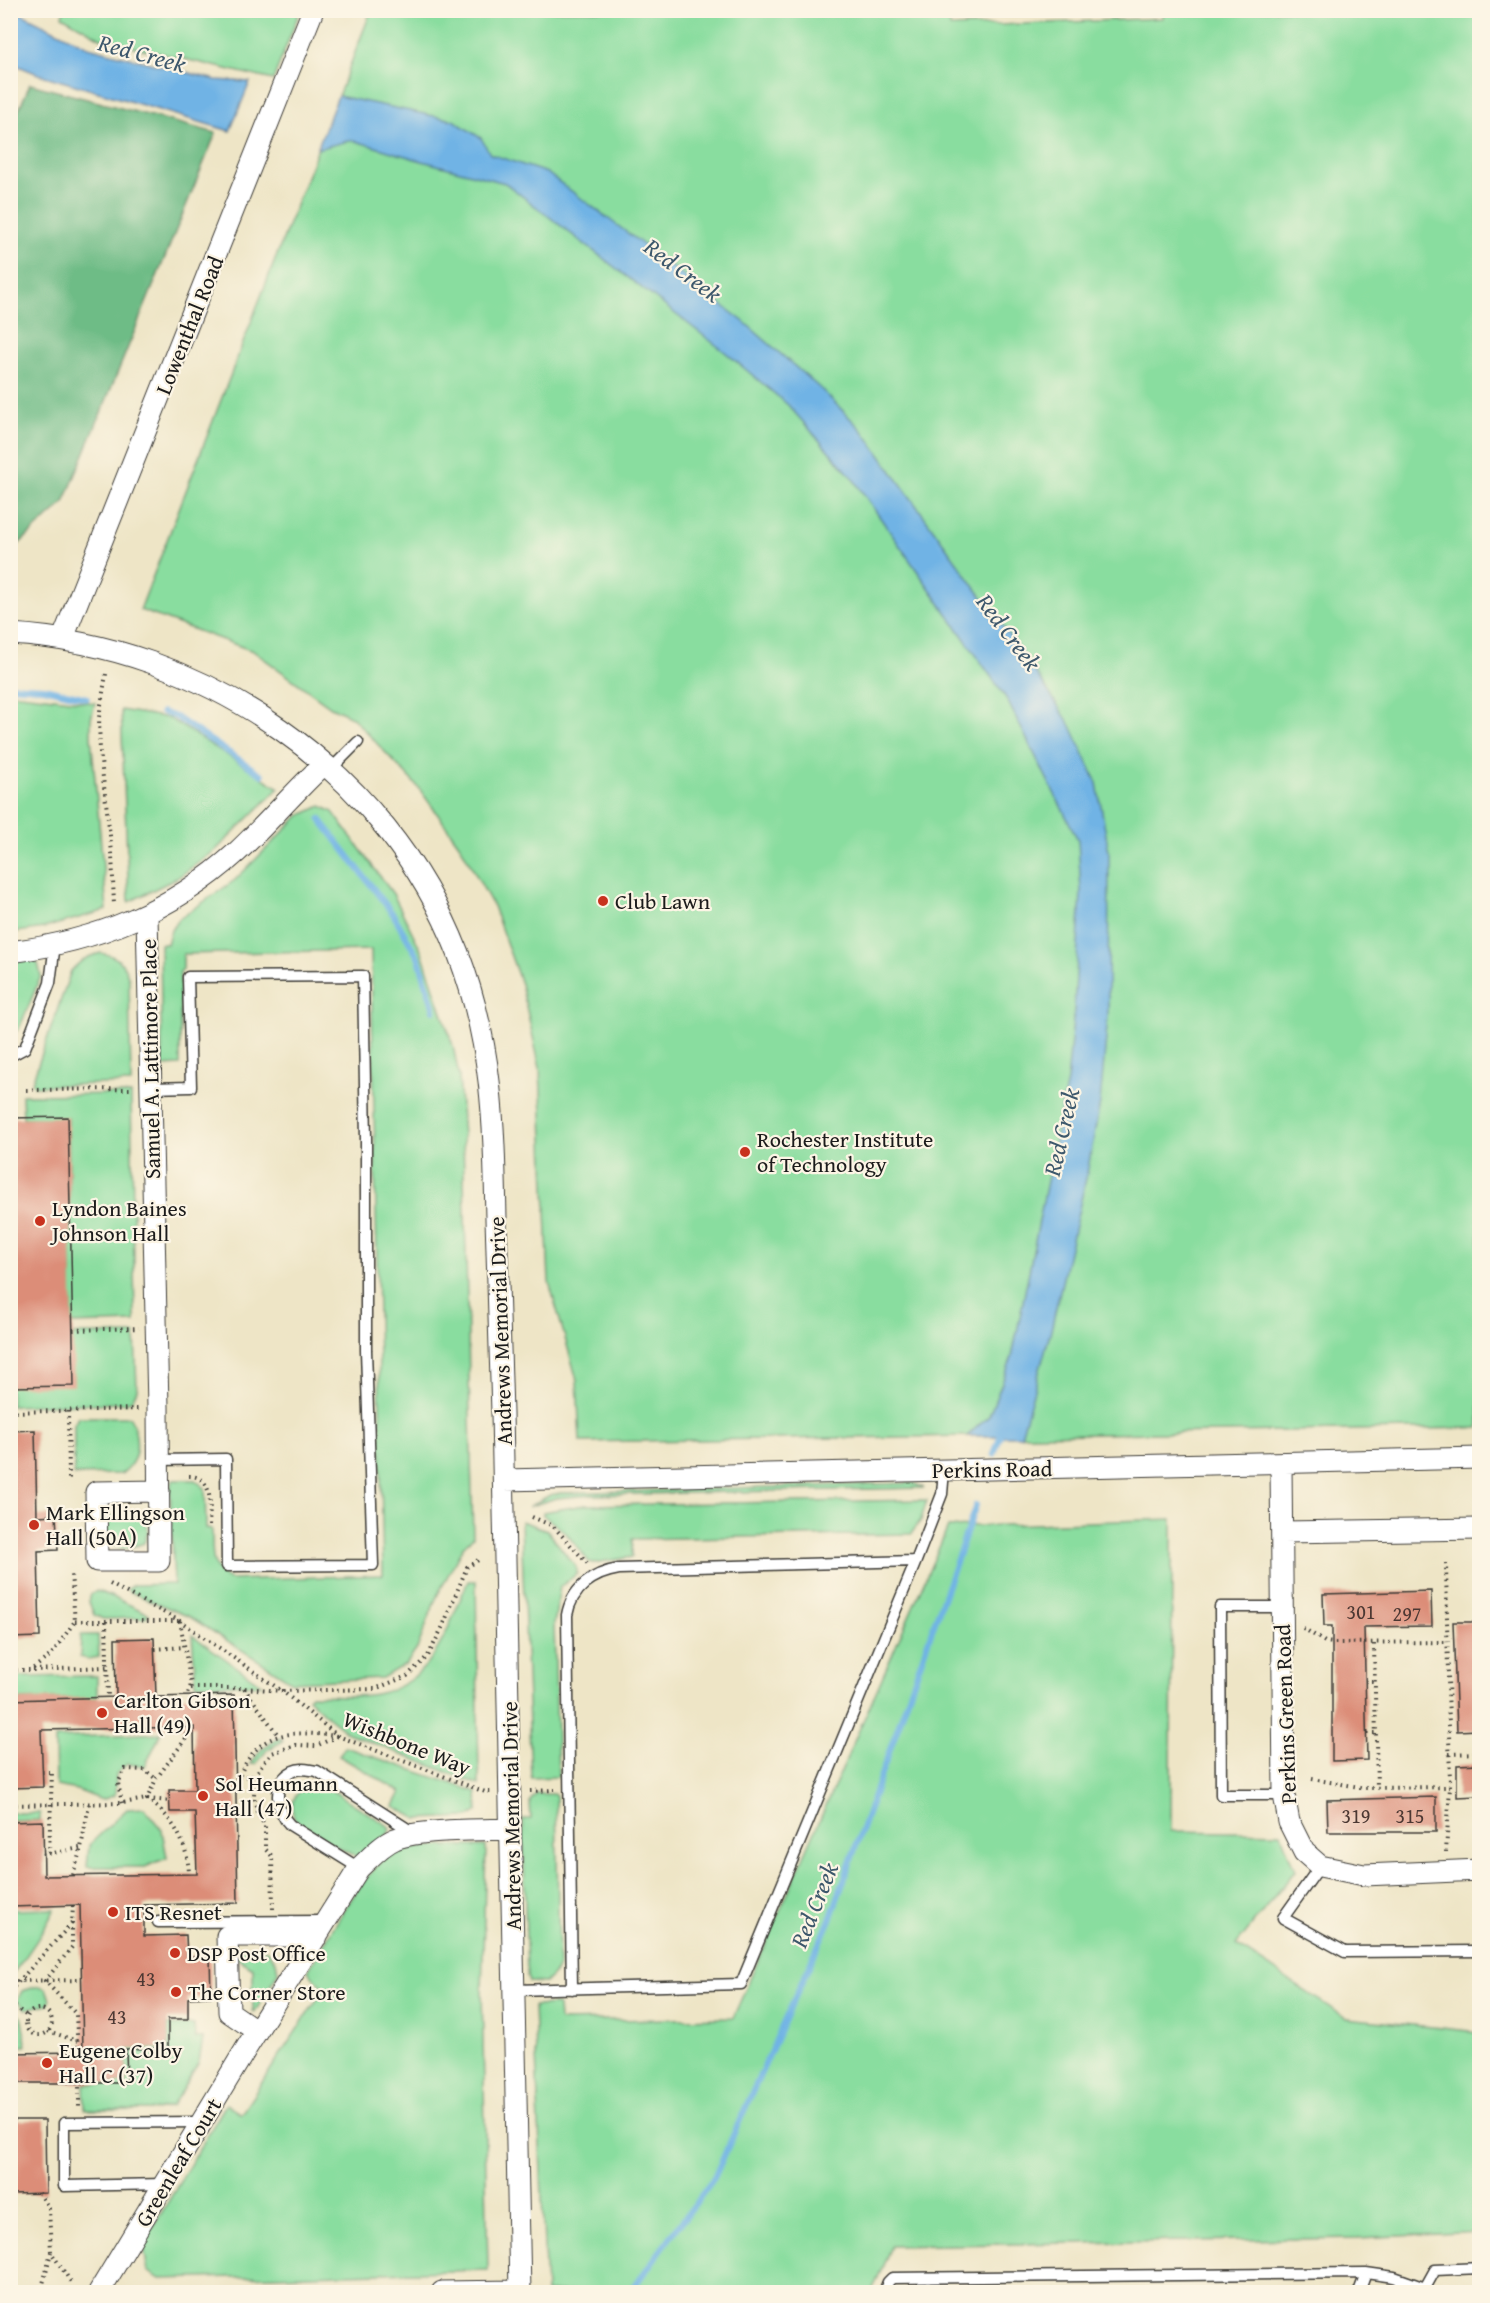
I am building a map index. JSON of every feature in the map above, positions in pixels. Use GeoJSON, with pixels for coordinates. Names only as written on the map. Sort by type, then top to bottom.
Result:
{"type":"FeatureCollection","features":[{"type":"Feature","properties":{"kind":"street","name":"Lowenthal Road"},"geometry":{"type":"LineString","coordinates":[[63,638],[313,10]]}},
{"type":"Feature","properties":{"kind":"street","name":"Andrews Memorial Drive"},"geometry":{"type":"LineString","coordinates":[[10,634],[63,638],[149,661],[208,686],[259,713],[281,728],[327,767],[380,823],[420,878],[457,951],[481,1026],[490,1076],[494,1121],[504,1480],[520,2292]]}},
{"type":"Feature","properties":{"kind":"street"},"geometry":{"type":"LineString","coordinates":[[10,952],[55,944],[112,928],[147,915],[205,879],[327,767]]}},
{"type":"Feature","properties":{"kind":"street","name":"Samuel A. Lattimore Place"},"geometry":{"type":"LineString","coordinates":[[147,915],[143,1088],[159,1491]]}},
{"type":"Feature","properties":{"kind":"street","name":"Perkins Road"},"geometry":{"type":"LineString","coordinates":[[504,1480],[1479,1458]]}},
{"type":"Feature","properties":{"kind":"street","name":"Perkins Green Road"},"geometry":{"type":"LineString","coordinates":[[1281,1463],[1284,1795],[1289,1822],[1304,1852],[1320,1866]]}},
{"type":"Feature","properties":{"kind":"street"},"geometry":{"type":"LineString","coordinates":[[1283,1532],[1479,1528]]}},
{"type":"Feature","properties":{"kind":"street","name":"Greenleaf Court"},"geometry":{"type":"LineString","coordinates":[[99,2292],[359,1868],[379,1849],[395,1839],[417,1834],[510,1829]]}},
{"type":"Feature","properties":{"kind":"street"},"geometry":{"type":"LineString","coordinates":[[1320,1866],[1364,1875],[1479,1870]]}},
{"type":"Feature","properties":{"kind":"street"},"geometry":{"type":"LineString","coordinates":[[258,2031],[229,2012],[227,1936],[322,1929]]}},
{"type":"Feature","properties":{"kind":"street"},"geometry":{"type":"LineString","coordinates":[[442,2292],[520,2292]]}},
{"type":"Feature","properties":{"kind":"lane"},"geometry":{"type":"LineString","coordinates":[[327,767],[357,742]]}},
{"type":"Feature","properties":{"kind":"lane"},"geometry":{"type":"LineString","coordinates":[[10,1056],[25,1048],[50,983],[55,944]]}},
{"type":"Feature","properties":{"kind":"lane"},"geometry":{"type":"LineString","coordinates":[[143,1088],[191,1087],[188,977],[363,976],[366,1350],[373,1564],[226,1566],[226,1460],[158,1460]]}},
{"type":"Feature","properties":{"kind":"lane"},"geometry":{"type":"LineString","coordinates":[[515,1990],[741,1984],[934,1518],[942,1494],[944,1470]]}},
{"type":"Feature","properties":{"kind":"lane"},"geometry":{"type":"LineString","coordinates":[[572,1989],[567,1615],[573,1596],[597,1574],[633,1568],[916,1561]]}},
{"type":"Feature","properties":{"kind":"lane"},"geometry":{"type":"LineString","coordinates":[[1281,1610],[1220,1607],[1221,1795],[1284,1795]]}},
{"type":"Feature","properties":{"kind":"lane"},"geometry":{"type":"LineString","coordinates":[[359,1868],[284,1819],[277,1801],[286,1777],[292,1771],[306,1769],[317,1771],[417,1834]]}},
{"type":"Feature","properties":{"kind":"lane"},"geometry":{"type":"LineString","coordinates":[[1320,1866],[1283,1918],[1345,1952],[1479,1951]]}},
{"type":"Feature","properties":{"kind":"lane"},"geometry":{"type":"LineString","coordinates":[[158,1922],[322,1929]]}},
{"type":"Feature","properties":{"kind":"lane"},"geometry":{"type":"LineString","coordinates":[[165,2184],[64,2186],[64,2123],[202,2122]]}},
{"type":"Feature","properties":{"kind":"lane"},"geometry":{"type":"LineString","coordinates":[[884,2292],[892,2278],[1366,2273],[1394,2277],[1424,2290],[1435,2270],[1479,2268]]}},
{"type":"Feature","properties":{"kind":"lane"},"geometry":{"type":"LineString","coordinates":[[1359,2292],[1366,2273]]}},
{"type":"Feature","properties":{"kind":"path"},"geometry":{"type":"LineString","coordinates":[[106,674],[99,717],[100,753],[112,852],[114,914]]}},
{"type":"Feature","properties":{"kind":"path"},"geometry":{"type":"LineString","coordinates":[[26,1090],[143,1088]]}},
{"type":"Feature","properties":{"kind":"path"},"geometry":{"type":"LineString","coordinates":[[73,1330],[140,1328]]}},
{"type":"Feature","properties":{"kind":"path"},"geometry":{"type":"LineString","coordinates":[[10,1412],[141,1409]]}},
{"type":"Feature","properties":{"kind":"path"},"geometry":{"type":"LineString","coordinates":[[68,1411],[69,1479]]}},
{"type":"Feature","properties":{"kind":"path"},"geometry":{"type":"LineString","coordinates":[[186,1476],[196,1476],[204,1481],[209,1489],[209,1528]]}},
{"type":"Feature","properties":{"kind":"path"},"geometry":{"type":"LineString","coordinates":[[532,1517],[553,1526],[597,1574]]}},
{"type":"Feature","properties":{"kind":"path"},"geometry":{"type":"LineString","coordinates":[[57,1535],[70,1534]]}},
{"type":"Feature","properties":{"kind":"path","name":"Wishbone Way"},"geometry":{"type":"LineString","coordinates":[[191,1688],[375,1689],[407,1676],[428,1656],[443,1626],[467,1566],[480,1559]]}},
{"type":"Feature","properties":{"kind":"path"},"geometry":{"type":"LineString","coordinates":[[1446,1563],[1450,1787],[1446,1871]]}},
{"type":"Feature","properties":{"kind":"path"},"geometry":{"type":"LineString","coordinates":[[31,1670],[51,1655],[75,1621],[71,1574]]}},
{"type":"Feature","properties":{"kind":"path","name":"Wishbone Way"},"geometry":{"type":"LineString","coordinates":[[110,1584],[180,1620],[282,1690],[338,1736],[485,1792],[497,1792]]}},
{"type":"Feature","properties":{"kind":"path"},"geometry":{"type":"LineString","coordinates":[[1281,1610],[1325,1642],[1374,1644],[1448,1642]]}},
{"type":"Feature","properties":{"kind":"path"},"geometry":{"type":"LineString","coordinates":[[75,1621],[180,1620],[191,1688],[187,1696]]}},
{"type":"Feature","properties":{"kind":"path"},"geometry":{"type":"LineString","coordinates":[[106,1621],[108,1698]]}},
{"type":"Feature","properties":{"kind":"path"},"geometry":{"type":"LineString","coordinates":[[1374,1644],[1377,1788]]}},
{"type":"Feature","properties":{"kind":"path"},"geometry":{"type":"LineString","coordinates":[[155,1649],[185,1647]]}},
{"type":"Feature","properties":{"kind":"path"},"geometry":{"type":"LineString","coordinates":[[10,1670],[107,1667]]}},
{"type":"Feature","properties":{"kind":"path"},"geometry":{"type":"LineString","coordinates":[[1365,1681],[1375,1681]]}},
{"type":"Feature","properties":{"kind":"path"},"geometry":{"type":"LineString","coordinates":[[244,1688],[278,1735]]}},
{"type":"Feature","properties":{"kind":"path"},"geometry":{"type":"LineString","coordinates":[[147,1798],[156,1779],[188,1737],[188,1727]]}},
{"type":"Feature","properties":{"kind":"path"},"geometry":{"type":"LineString","coordinates":[[255,1776],[237,1777],[258,1748],[268,1739],[278,1735],[306,1732],[338,1736]]}},
{"type":"Feature","properties":{"kind":"path"},"geometry":{"type":"LineString","coordinates":[[1367,1733],[1376,1733]]}},
{"type":"Feature","properties":{"kind":"path"},"geometry":{"type":"LineString","coordinates":[[1449,1754],[1479,1754]]}},
{"type":"Feature","properties":{"kind":"path"},"geometry":{"type":"LineString","coordinates":[[122,1803],[118,1783],[125,1769],[144,1770],[156,1779]]}},
{"type":"Feature","properties":{"kind":"path"},"geometry":{"type":"LineString","coordinates":[[42,1772],[52,1772],[52,1804],[46,1854],[81,1848]]}},
{"type":"Feature","properties":{"kind":"path"},"geometry":{"type":"LineString","coordinates":[[1312,1779],[1377,1788],[1450,1787]]}},
{"type":"Feature","properties":{"kind":"path"},"geometry":{"type":"LineString","coordinates":[[525,1791],[555,1790],[570,1784]]}},
{"type":"Feature","properties":{"kind":"path"},"geometry":{"type":"LineString","coordinates":[[147,1798],[158,1806],[184,1843],[189,1874]]}},
{"type":"Feature","properties":{"kind":"path"},"geometry":{"type":"LineString","coordinates":[[10,1805],[122,1803],[147,1798],[170,1801]]}},
{"type":"Feature","properties":{"kind":"path"},"geometry":{"type":"LineString","coordinates":[[73,1875],[81,1848],[89,1804]]}},
{"type":"Feature","properties":{"kind":"path"},"geometry":{"type":"LineString","coordinates":[[45,1980],[72,1947],[73,1906]]}},
{"type":"Feature","properties":{"kind":"path"},"geometry":{"type":"LineString","coordinates":[[10,1990],[72,1923]]}},
{"type":"Feature","properties":{"kind":"path"},"geometry":{"type":"LineString","coordinates":[[45,1980],[76,2014],[78,2052]]}},
{"type":"Feature","properties":{"kind":"path"},"geometry":{"type":"LineString","coordinates":[[10,1981],[81,1980]]}},
{"type":"Feature","properties":{"kind":"path"},"geometry":{"type":"LineString","coordinates":[[10,2003],[27,2016]]}},
{"type":"Feature","properties":{"kind":"path"},"geometry":{"type":"LineString","coordinates":[[27,2016],[37,2009],[49,2013],[52,2020],[48,2031]]}},
{"type":"Feature","properties":{"kind":"path"},"geometry":{"type":"LineString","coordinates":[[27,2016],[27,2025],[31,2032],[40,2034],[48,2031],[77,2041]]}},
{"type":"Feature","properties":{"kind":"path"},"geometry":{"type":"LineString","coordinates":[[79,2081],[80,2114]]}},
{"type":"Feature","properties":{"kind":"path"},"geometry":{"type":"LineString","coordinates":[[39,2193],[49,2208],[51,2252],[42,2288]]}},
{"type":"Feature","properties":{"kind":"path"},"geometry":{"type":"LineString","coordinates":[[51,2252],[71,2282]]}},
{"type":"Feature","properties":{"kind":"green space"},"geometry":{"type":"Polygon","coordinates":[[[64,10],[300,11],[273,80],[104,40],[62,16],[64,10]]]}},
{"type":"Feature","properties":{"kind":"green space"},"geometry":{"type":"Polygon","coordinates":[[[949,10],[950,27],[1163,18],[1163,10],[1479,11],[1479,1428],[580,1442],[577,1380],[549,1282],[540,1068],[521,984],[493,906],[459,844],[418,787],[352,717],[331,707],[253,651],[140,610],[371,11],[949,10]]]}},
{"type":"Feature","properties":{"kind":"green space"},"geometry":{"type":"Polygon","coordinates":[[[30,84],[216,133],[64,503],[11,551],[10,130],[30,84]]]}},
{"type":"Feature","properties":{"kind":"green space"},"geometry":{"type":"Polygon","coordinates":[[[11,693],[95,703],[91,719],[91,736],[107,910],[44,928],[11,933],[11,693]]]}},
{"type":"Feature","properties":{"kind":"green space"},"geometry":{"type":"Polygon","coordinates":[[[121,710],[169,718],[279,788],[216,850],[177,878],[129,902],[121,710]]]}},
{"type":"Feature","properties":{"kind":"green space"},"geometry":{"type":"Polygon","coordinates":[[[321,806],[333,812],[393,894],[422,952],[453,1046],[459,1076],[463,1137],[473,1537],[463,1547],[437,1596],[417,1649],[407,1663],[382,1678],[292,1682],[190,1617],[127,1589],[133,1585],[174,1584],[170,1488],[173,1480],[195,1480],[205,1488],[206,1528],[212,1529],[213,1558],[218,1571],[230,1580],[383,1575],[371,950],[183,954],[183,969],[180,972],[180,1065],[162,1066],[160,944],[167,944],[171,930],[179,919],[235,880],[299,816],[321,806]]]}},
{"type":"Feature","properties":{"kind":"green space"},"geometry":{"type":"Polygon","coordinates":[[[101,953],[120,961],[129,980],[131,1083],[34,1086],[32,1082],[71,971],[84,959],[101,953]]]}},
{"type":"Feature","properties":{"kind":"green space"},"geometry":{"type":"Polygon","coordinates":[[[27,959],[38,963],[41,976],[19,1029],[11,1035],[11,961],[27,959]]]}},
{"type":"Feature","properties":{"kind":"green space"},"geometry":{"type":"Polygon","coordinates":[[[131,1094],[135,1322],[72,1324],[68,1118],[23,1118],[22,1095],[131,1094]]]}},
{"type":"Feature","properties":{"kind":"green space"},"geometry":{"type":"Polygon","coordinates":[[[73,1334],[135,1334],[137,1390],[132,1400],[126,1403],[11,1406],[10,1387],[73,1334]]]}},
{"type":"Feature","properties":{"kind":"green space"},"geometry":{"type":"Polygon","coordinates":[[[79,1417],[130,1417],[135,1432],[135,1455],[127,1469],[121,1474],[74,1475],[74,1424],[79,1417]]]}},
{"type":"Feature","properties":{"kind":"green space"},"geometry":{"type":"Polygon","coordinates":[[[913,1483],[924,1488],[592,1495],[556,1498],[528,1507],[550,1495],[560,1493],[913,1483]]]}},
{"type":"Feature","properties":{"kind":"green space"},"geometry":{"type":"Polygon","coordinates":[[[927,1500],[921,1520],[911,1534],[632,1539],[632,1557],[593,1563],[589,1562],[566,1533],[543,1515],[543,1512],[585,1505],[927,1500]]]}},
{"type":"Feature","properties":{"kind":"green space"},"geometry":{"type":"Polygon","coordinates":[[[127,1513],[139,1516],[147,1523],[148,1532],[144,1543],[122,1548],[108,1544],[103,1540],[103,1524],[113,1515],[127,1513]]]}},
{"type":"Feature","properties":{"kind":"green space"},"geometry":{"type":"Polygon","coordinates":[[[1172,1519],[1171,1831],[1281,1833],[1295,1871],[1236,1945],[1346,2018],[1479,2032],[1479,2232],[1357,2238],[891,2246],[872,2292],[546,2292],[534,2006],[558,2005],[559,2021],[733,2018],[948,1527],[1172,1519]]]}},
{"type":"Feature","properties":{"kind":"green space"},"geometry":{"type":"Polygon","coordinates":[[[521,1521],[547,1530],[576,1567],[577,1574],[560,1587],[554,1624],[558,1777],[531,1778],[521,1521]]]}},
{"type":"Feature","properties":{"kind":"green space"},"geometry":{"type":"Polygon","coordinates":[[[468,1581],[476,1581],[479,1785],[348,1733],[308,1698],[311,1695],[376,1694],[396,1688],[412,1678],[436,1651],[468,1581]]]}},
{"type":"Feature","properties":{"kind":"green space"},"geometry":{"type":"Polygon","coordinates":[[[97,1591],[149,1614],[145,1618],[103,1619],[94,1615],[89,1602],[91,1594],[97,1591]]]}},
{"type":"Feature","properties":{"kind":"green space"},"geometry":{"type":"Polygon","coordinates":[[[81,1635],[98,1635],[99,1657],[88,1659],[80,1657],[81,1635]]]}},
{"type":"Feature","properties":{"kind":"green space"},"geometry":{"type":"Polygon","coordinates":[[[192,1635],[262,1685],[196,1684],[192,1635]]]}},
{"type":"Feature","properties":{"kind":"green space"},"geometry":{"type":"Polygon","coordinates":[[[97,1676],[97,1698],[14,1700],[14,1677],[97,1676]]]}},
{"type":"Feature","properties":{"kind":"green space"},"geometry":{"type":"Polygon","coordinates":[[[161,1733],[145,1766],[127,1764],[116,1774],[115,1795],[102,1800],[77,1790],[56,1786],[55,1738],[161,1733]]]}},
{"type":"Feature","properties":{"kind":"green space"},"geometry":{"type":"Polygon","coordinates":[[[280,1738],[283,1741],[267,1750],[256,1764],[251,1764],[262,1748],[280,1738]]]}},
{"type":"Feature","properties":{"kind":"green space"},"geometry":{"type":"Polygon","coordinates":[[[345,1747],[477,1792],[478,1811],[469,1817],[417,1819],[394,1806],[401,1792],[339,1756],[345,1747]]]}},
{"type":"Feature","properties":{"kind":"green space"},"geometry":{"type":"Polygon","coordinates":[[[313,1784],[325,1786],[387,1825],[390,1829],[388,1834],[357,1857],[307,1829],[295,1818],[293,1804],[298,1792],[313,1784]]]}},
{"type":"Feature","properties":{"kind":"green space"},"geometry":{"type":"Polygon","coordinates":[[[536,1794],[554,1794],[556,1797],[559,1964],[554,1974],[545,1983],[529,1982],[527,1977],[523,1819],[531,1819],[530,1801],[536,1794]]]}},
{"type":"Feature","properties":{"kind":"green space"},"geometry":{"type":"Polygon","coordinates":[[[144,1808],[162,1830],[167,1858],[145,1867],[87,1867],[89,1845],[127,1809],[144,1808]]]}},
{"type":"Feature","properties":{"kind":"green space"},"geometry":{"type":"Polygon","coordinates":[[[11,1813],[40,1813],[40,1820],[11,1821],[11,1813]]]}},
{"type":"Feature","properties":{"kind":"green space"},"geometry":{"type":"Polygon","coordinates":[[[486,1846],[482,1991],[488,2270],[160,2279],[148,2271],[143,2244],[226,2104],[241,2114],[324,1989],[308,1971],[347,1906],[371,1872],[383,1860],[404,1850],[427,1847],[486,1846]]]}},
{"type":"Feature","properties":{"kind":"green space"},"geometry":{"type":"Polygon","coordinates":[[[55,1909],[31,1949],[14,1972],[11,1972],[13,1939],[11,1910],[55,1909]]]}},
{"type":"Feature","properties":{"kind":"green space"},"geometry":{"type":"Polygon","coordinates":[[[239,1949],[267,1950],[276,1961],[278,1972],[255,2012],[253,2011],[253,1968],[236,1957],[239,1949]]]}},
{"type":"Feature","properties":{"kind":"green space"},"geometry":{"type":"Polygon","coordinates":[[[39,1986],[46,1988],[50,2000],[48,2004],[26,2009],[17,2001],[22,1991],[39,1986]]]}},
{"type":"Feature","properties":{"kind":"green space"},"geometry":{"type":"Polygon","coordinates":[[[10,2009],[22,2018],[26,2046],[11,2046],[10,2009]]]}},
{"type":"Feature","properties":{"kind":"green space"},"geometry":{"type":"Polygon","coordinates":[[[168,2025],[194,2025],[195,2038],[203,2038],[199,2062],[172,2106],[156,2110],[85,2110],[84,2084],[127,2083],[126,2049],[168,2048],[168,2025]]]}},
{"type":"Feature","properties":{"kind":"water","name":"Red Creek"},"geometry":{"type":"Polygon","coordinates":[[[10,11],[16,11],[88,47],[216,80],[250,82],[230,131],[38,74],[11,63],[10,11]]]}},
{"type":"Feature","properties":{"kind":"water"},"geometry":{"type":"Polygon","coordinates":[[[338,96],[453,120],[481,138],[490,154],[547,173],[743,321],[823,391],[863,431],[1032,667],[1070,724],[1097,783],[1109,852],[1108,1016],[1100,1103],[1087,1174],[1051,1330],[1021,1436],[967,1436],[989,1416],[1012,1357],[1067,1081],[1081,892],[1078,840],[1006,698],[851,476],[788,405],[725,352],[505,183],[352,140],[317,149],[338,96]]]}},
{"type":"Feature","properties":{"kind":"building","name":"Lyndon Baines Johnson Hall"},"geometry":{"type":"Polygon","coordinates":[[[68,1117],[74,1386],[10,1387],[10,1118],[68,1117]]]}},
{"type":"Feature","properties":{"kind":"building","name":"Mark Ellingson Hall (50A)"},"geometry":{"type":"Polygon","coordinates":[[[35,1430],[37,1516],[56,1515],[58,1550],[38,1551],[40,1637],[10,1638],[10,1431],[35,1430]]]}},
{"type":"Feature","properties":{"kind":"building"},"geometry":{"type":"Polygon","coordinates":[[[1431,1591],[1432,1626],[1364,1627],[1367,1760],[1332,1761],[1332,1626],[1324,1626],[1323,1594],[1431,1591]]]}},
{"type":"Feature","properties":{"kind":"building"},"geometry":{"type":"Polygon","coordinates":[[[1453,1622],[1479,1622],[1479,1730],[1457,1731],[1453,1622]]]}},
{"type":"Feature","properties":{"kind":"building"},"geometry":{"type":"Polygon","coordinates":[[[154,1638],[156,1697],[234,1695],[238,1903],[144,1905],[144,1936],[186,1935],[187,1956],[210,1956],[211,1997],[188,1998],[188,2019],[168,2019],[168,2048],[126,2049],[127,2083],[10,2083],[10,2053],[83,2052],[80,1905],[10,1907],[10,1822],[43,1821],[44,1876],[197,1874],[195,1812],[170,1812],[169,1790],[195,1790],[194,1727],[41,1730],[43,1787],[10,1788],[10,1700],[116,1697],[115,1639],[154,1638]]]}},
{"type":"Feature","properties":{"kind":"building"},"geometry":{"type":"Polygon","coordinates":[[[1479,1764],[1479,1796],[1457,1797],[1457,1765],[1479,1764]]]}},
{"type":"Feature","properties":{"kind":"building"},"geometry":{"type":"Polygon","coordinates":[[[1436,1797],[1436,1832],[1328,1832],[1327,1800],[1436,1797]]]}},
{"type":"Feature","properties":{"kind":"building"},"geometry":{"type":"Polygon","coordinates":[[[10,2120],[45,2120],[46,2193],[10,2194],[10,2120]]]}},
{"type":"Feature","properties":{"kind":"waterway"},"geometry":{"type":"LineString","coordinates":[[10,686],[44,688],[87,698]]}},
{"type":"Feature","properties":{"kind":"waterway"},"geometry":{"type":"LineString","coordinates":[[162,712],[176,717],[262,775]]}},
{"type":"Feature","properties":{"kind":"waterway"},"geometry":{"type":"LineString","coordinates":[[320,819],[393,914],[419,959],[434,1010]]}},
{"type":"Feature","properties":{"kind":"waterway","name":"Red Creek"},"geometry":{"type":"LineString","coordinates":[[994,1454],[1002,1430]]}},
{"type":"Feature","properties":{"kind":"waterway","name":"Red Creek"},"geometry":{"type":"LineString","coordinates":[[630,2292],[714,2178],[831,1917],[976,1505]]}},
{"type":"Feature","properties":{"kind":"place","name":"Club Lawn"},"geometry":{"type":"Point","coordinates":[603,901]}},
{"type":"Feature","properties":{"kind":"place","name":"Rochester Institute of Technology"},"geometry":{"type":"Point","coordinates":[745,1152]}},
{"type":"Feature","properties":{"kind":"place","name":"Lyndon Baines Johnson Hall"},"geometry":{"type":"Point","coordinates":[40,1221]}},
{"type":"Feature","properties":{"kind":"place","name":"Mark Ellingson Hall (50A)"},"geometry":{"type":"Point","coordinates":[34,1525]}},
{"type":"Feature","properties":{"kind":"place","name":"Carlton Gibson Hall (49)"},"geometry":{"type":"Point","coordinates":[102,1713]}},
{"type":"Feature","properties":{"kind":"place","name":"Sol Heumann Hall (47)"},"geometry":{"type":"Point","coordinates":[203,1796]}},
{"type":"Feature","properties":{"kind":"place","name":"ITS Resnet"},"geometry":{"type":"Point","coordinates":[113,1912]}},
{"type":"Feature","properties":{"kind":"place","name":"DSP Post Office"},"geometry":{"type":"Point","coordinates":[175,1953]}},
{"type":"Feature","properties":{"kind":"place","name":"The Corner Store"},"geometry":{"type":"Point","coordinates":[176,1992]}},
{"type":"Feature","properties":{"kind":"place","name":"Eugene Colby Hall C (37)"},"geometry":{"type":"Point","coordinates":[47,2063]}}]}
